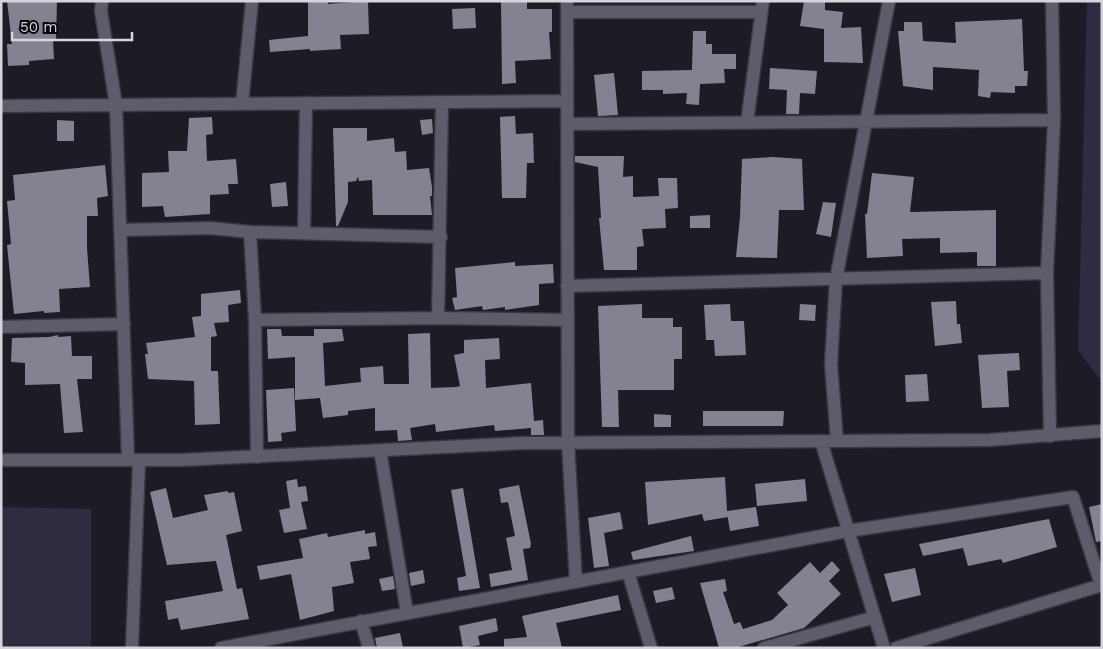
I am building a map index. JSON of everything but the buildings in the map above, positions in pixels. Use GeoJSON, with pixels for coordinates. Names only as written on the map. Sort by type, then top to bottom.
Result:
{"type":"FeatureCollection","features":[{"type":"Feature","properties":{"kind":"street"},"geometry":{"type":"LineString","coordinates":[[242,104],[252,1]]}},
{"type":"Feature","properties":{"kind":"street"},"geometry":{"type":"LineString","coordinates":[[837,441],[832,364],[836,278],[889,1]]}},
{"type":"Feature","properties":{"kind":"street"},"geometry":{"type":"LineString","coordinates":[[1050,436],[1047,273],[1054,120],[1052,1]]}},
{"type":"Feature","properties":{"kind":"street"},"geometry":{"type":"LineString","coordinates":[[100,5],[116,105],[124,324],[134,460],[132,648]]}},
{"type":"Feature","properties":{"kind":"street"},"geometry":{"type":"LineString","coordinates":[[576,582],[568,443],[567,7],[762,6],[747,123]]}},
{"type":"Feature","properties":{"kind":"street"},"geometry":{"type":"LineString","coordinates":[[1,106],[567,101]]}},
{"type":"Feature","properties":{"kind":"street"},"geometry":{"type":"LineString","coordinates":[[438,318],[442,102]]}},
{"type":"Feature","properties":{"kind":"street"},"geometry":{"type":"LineString","coordinates":[[304,233],[306,103]]}},
{"type":"Feature","properties":{"kind":"street"},"geometry":{"type":"LineString","coordinates":[[568,124],[1054,120]]}},
{"type":"Feature","properties":{"kind":"street"},"geometry":{"type":"LineString","coordinates":[[120,230],[210,228],[250,232],[441,237]]}},
{"type":"Feature","properties":{"kind":"street"},"geometry":{"type":"LineString","coordinates":[[250,232],[255,320],[257,457]]}},
{"type":"Feature","properties":{"kind":"street"},"geometry":{"type":"LineString","coordinates":[[568,286],[1047,273]]}},
{"type":"Feature","properties":{"kind":"street"},"geometry":{"type":"LineString","coordinates":[[255,320],[438,318],[568,320]]}},
{"type":"Feature","properties":{"kind":"street"},"geometry":{"type":"LineString","coordinates":[[1,327],[124,324]]}},
{"type":"Feature","properties":{"kind":"street"},"geometry":{"type":"LineString","coordinates":[[1,460],[134,460],[257,457],[568,443],[989,440],[1102,431]]}},
{"type":"Feature","properties":{"kind":"street"},"geometry":{"type":"LineString","coordinates":[[821,441],[884,648]]}},
{"type":"Feature","properties":{"kind":"street"},"geometry":{"type":"LineString","coordinates":[[380,450],[407,614]]}},
{"type":"Feature","properties":{"kind":"street"},"geometry":{"type":"LineString","coordinates":[[221,648],[848,531],[1073,497],[1102,585],[896,648]]}},
{"type":"Feature","properties":{"kind":"street"},"geometry":{"type":"LineString","coordinates":[[628,572],[651,648]]}},
{"type":"Feature","properties":{"kind":"street"},"geometry":{"type":"LineString","coordinates":[[764,648],[875,617]]}},
{"type":"Feature","properties":{"kind":"street"},"geometry":{"type":"LineString","coordinates":[[361,621],[369,648]]}},
{"type":"Feature","properties":{"kind":"shaded area"},"geometry":{"type":"Polygon","coordinates":[[[1087,1],[1102,1],[1102,377],[1098,377],[1078,350],[1087,1]]]}},
{"type":"Feature","properties":{"kind":"shaded area"},"geometry":{"type":"Polygon","coordinates":[[[1,507],[91,509],[91,648],[1,648],[1,507]]]}}]}
